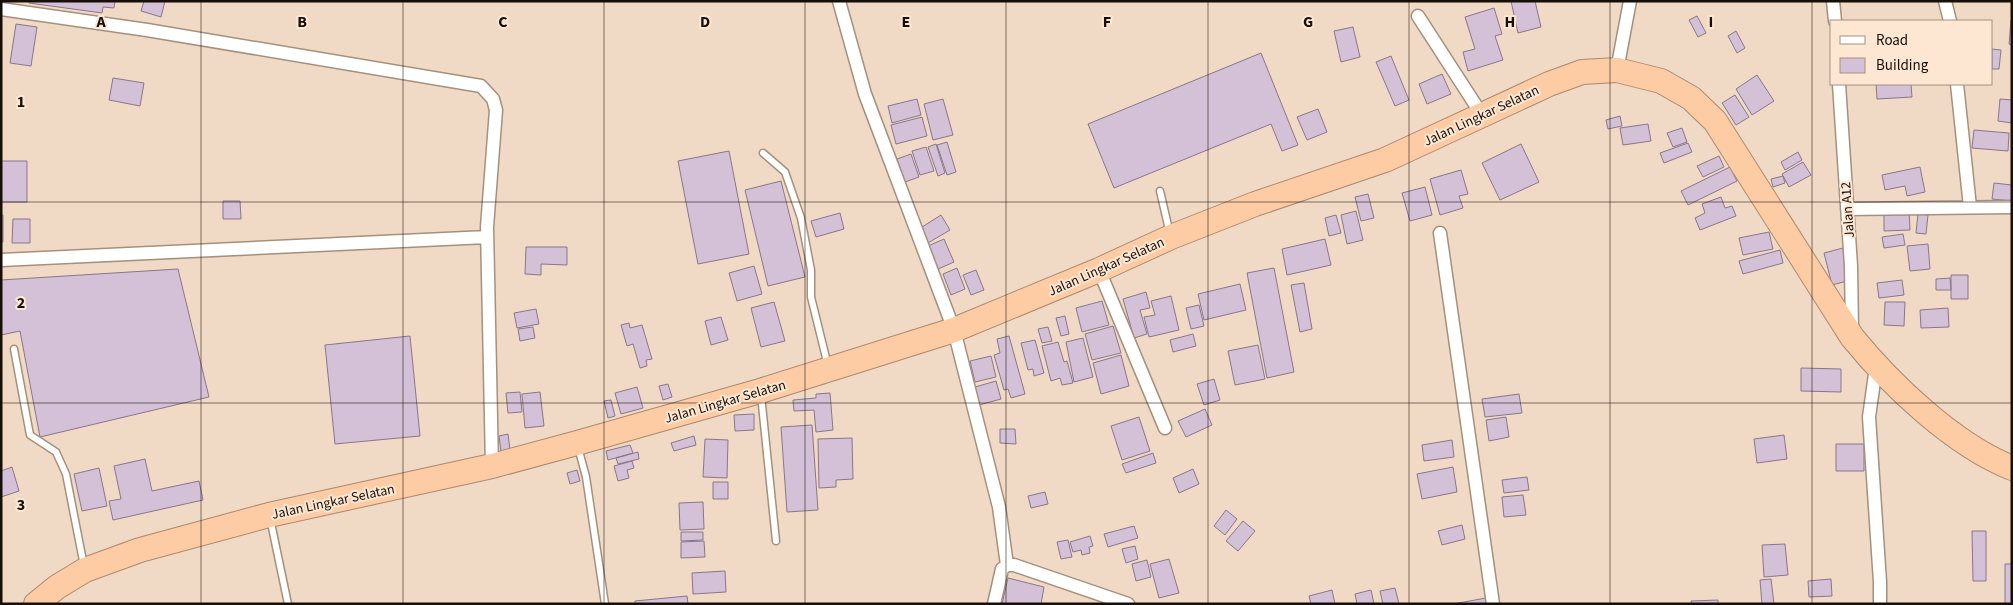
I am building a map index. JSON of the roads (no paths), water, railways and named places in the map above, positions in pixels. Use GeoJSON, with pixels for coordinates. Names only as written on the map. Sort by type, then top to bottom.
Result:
{"type":"FeatureCollection","features":[{"type":"Feature","properties":{"kind":"highway","name":"Jalan Lingkar Selatan"},"geometry":{"type":"LineString","coordinates":[[36,604],[57,587],[85,570],[140,550],[269,515],[492,466],[578,444],[760,391],[954,330],[1099,270],[1171,237],[1255,204],[1385,160],[1548,84],[1582,72],[1617,70],[1661,81],[1691,98],[1715,120],[1852,337],[1876,367],[1926,412],[1965,442],[2012,468]]}},
{"type":"Feature","properties":{"kind":"street"},"geometry":{"type":"LineString","coordinates":[[2,1],[1,8],[101,22],[481,86],[493,99],[496,110],[487,237],[492,466]]}},
{"type":"Feature","properties":{"kind":"street"},"geometry":{"type":"LineString","coordinates":[[839,1],[864,94],[954,330],[999,507],[1007,565]]}},
{"type":"Feature","properties":{"kind":"street"},"geometry":{"type":"LineString","coordinates":[[1617,70],[1630,1]]}},
{"type":"Feature","properties":{"kind":"street"},"geometry":{"type":"LineString","coordinates":[[1833,1],[1835,20]]}},
{"type":"Feature","properties":{"kind":"street"},"geometry":{"type":"LineString","coordinates":[[1945,1],[1950,20]]}},
{"type":"Feature","properties":{"kind":"street"},"geometry":{"type":"LineString","coordinates":[[1418,16],[1482,115]]}},
{"type":"Feature","properties":{"kind":"street","name":"Jalan A12"},"geometry":{"type":"LineString","coordinates":[[1839,85],[1851,266],[1852,337]]}},
{"type":"Feature","properties":{"kind":"street"},"geometry":{"type":"LineString","coordinates":[[1956,85],[1970,207]]}},
{"type":"Feature","properties":{"kind":"street"},"geometry":{"type":"LineString","coordinates":[[1847,209],[2012,208]]}},
{"type":"Feature","properties":{"kind":"street"},"geometry":{"type":"LineString","coordinates":[[1440,233],[1493,604]]}},
{"type":"Feature","properties":{"kind":"street"},"geometry":{"type":"LineString","coordinates":[[1,260],[487,237]]}},
{"type":"Feature","properties":{"kind":"street"},"geometry":{"type":"LineString","coordinates":[[1099,270],[1165,428]]}},
{"type":"Feature","properties":{"kind":"street"},"geometry":{"type":"LineString","coordinates":[[1876,367],[1869,417],[1880,604]]}},
{"type":"Feature","properties":{"kind":"street"},"geometry":{"type":"LineString","coordinates":[[994,604],[1002,570],[1007,565],[1014,565],[1128,604]]}},
{"type":"Feature","properties":{"kind":"lane"},"geometry":{"type":"LineString","coordinates":[[763,153],[785,172],[801,218],[811,270],[811,297],[829,370]]}},
{"type":"Feature","properties":{"kind":"lane"},"geometry":{"type":"LineString","coordinates":[[1160,191],[1171,237]]}},
{"type":"Feature","properties":{"kind":"lane"},"geometry":{"type":"LineString","coordinates":[[14,349],[30,435],[56,452],[66,474],[85,570]]}},
{"type":"Feature","properties":{"kind":"lane"},"geometry":{"type":"LineString","coordinates":[[760,391],[776,541]]}},
{"type":"Feature","properties":{"kind":"lane"},"geometry":{"type":"LineString","coordinates":[[578,444],[586,477],[606,604]]}},
{"type":"Feature","properties":{"kind":"lane"},"geometry":{"type":"LineString","coordinates":[[269,515],[288,604]]}}]}
